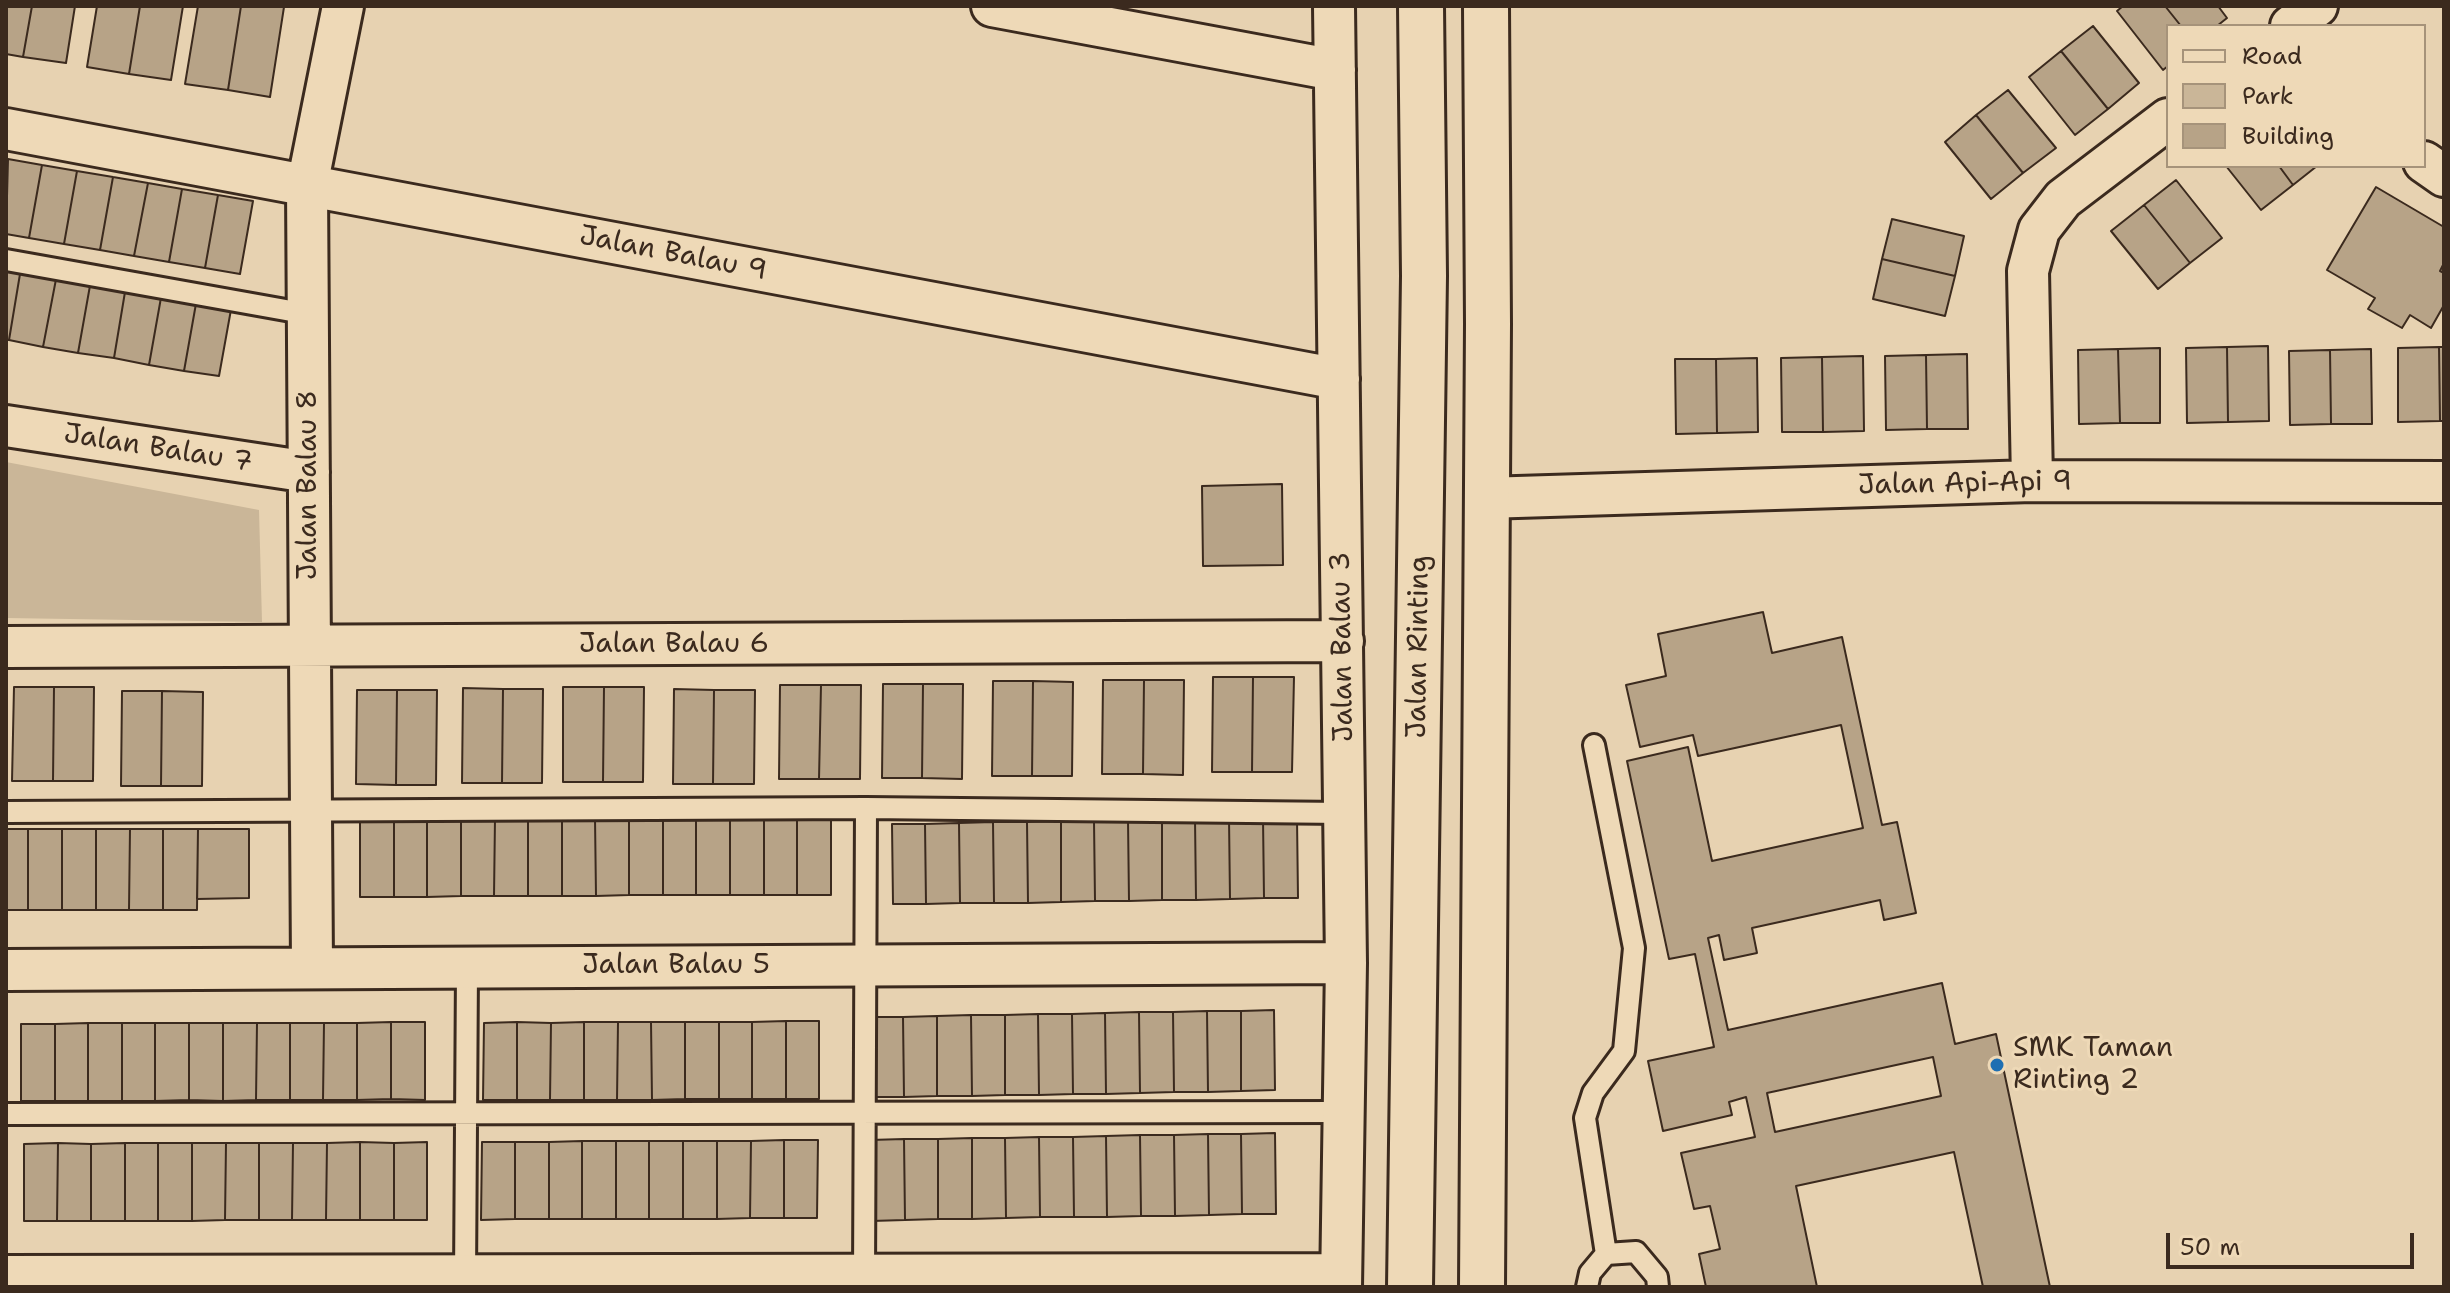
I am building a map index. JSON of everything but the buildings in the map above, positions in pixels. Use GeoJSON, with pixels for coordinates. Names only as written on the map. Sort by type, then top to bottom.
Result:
{"type":"FeatureCollection","features":[{"type":"Feature","properties":{"kind":"main road","name":"Jalan Rinting"},"geometry":{"type":"LineString","coordinates":[[1410,1287],[1424,276],[1421,6]]}},
{"type":"Feature","properties":{"kind":"main road"},"geometry":{"type":"LineString","coordinates":[[1482,1287],[1486,6]]}},
{"type":"Feature","properties":{"kind":"street","name":"Jalan Balau 8"},"geometry":{"type":"LineString","coordinates":[[312,968],[307,186],[343,6]]}},
{"type":"Feature","properties":{"kind":"street"},"geometry":{"type":"LineString","coordinates":[[992,6],[1335,70]]}},
{"type":"Feature","properties":{"kind":"street","name":"Jalan Balau 3"},"geometry":{"type":"LineString","coordinates":[[1334,6],[1346,963],[1341,1281]]}},
{"type":"Feature","properties":{"kind":"street"},"geometry":{"type":"LineString","coordinates":[[2032,481],[2028,271],[2039,230],[2063,199],[2166,121]]}},
{"type":"Feature","properties":{"kind":"street","name":"Jalan Balau 9"},"geometry":{"type":"LineString","coordinates":[[6,129],[1339,379]]}},
{"type":"Feature","properties":{"kind":"street"},"geometry":{"type":"LineString","coordinates":[[2426,163],[2444,176]]}},
{"type":"Feature","properties":{"kind":"street","name":"Jalan Balau 7"},"geometry":{"type":"LineString","coordinates":[[6,426],[309,472]]}},
{"type":"Feature","properties":{"kind":"street","name":"Jalan Api-Api 9"},"geometry":{"type":"LineString","coordinates":[[1485,498],[2032,481],[2444,482]]}},
{"type":"Feature","properties":{"kind":"street","name":"Jalan Balau 6"},"geometry":{"type":"LineString","coordinates":[[6,647],[1343,641]]}},
{"type":"Feature","properties":{"kind":"street","name":"Jalan Balau 5"},"geometry":{"type":"LineString","coordinates":[[6,970],[1346,963]]}},
{"type":"Feature","properties":{"kind":"street"},"geometry":{"type":"LineString","coordinates":[[6,1276],[465,1281],[1341,1281]]}},
{"type":"Feature","properties":{"kind":"lane"},"geometry":{"type":"LineString","coordinates":[[6,260],[308,314]]}},
{"type":"Feature","properties":{"kind":"lane"},"geometry":{"type":"LineString","coordinates":[[1594,745],[1634,948],[1624,1051],[1593,1093],[1585,1118],[1606,1254]]}},
{"type":"Feature","properties":{"kind":"lane"},"geometry":{"type":"LineString","coordinates":[[6,812],[866,808],[1344,813]]}},
{"type":"Feature","properties":{"kind":"lane"},"geometry":{"type":"LineString","coordinates":[[864,1281],[866,808]]}},
{"type":"Feature","properties":{"kind":"lane"},"geometry":{"type":"LineString","coordinates":[[465,1281],[467,968]]}},
{"type":"Feature","properties":{"kind":"lane"},"geometry":{"type":"LineString","coordinates":[[6,1114],[1344,1112]]}},
{"type":"Feature","properties":{"kind":"lane"},"geometry":{"type":"LineString","coordinates":[[1587,1287],[1590,1273],[1606,1254],[1636,1252],[1657,1277],[1658,1287]]}},
{"type":"Feature","properties":{"kind":"green space"},"geometry":{"type":"Polygon","coordinates":[[[6,462],[259,510],[262,622],[6,618],[6,462]]]}},
{"type":"Feature","properties":{"kind":"place","name":"SMK Taman Rinting 2"},"geometry":{"type":"Point","coordinates":[1997,1065]}}]}
